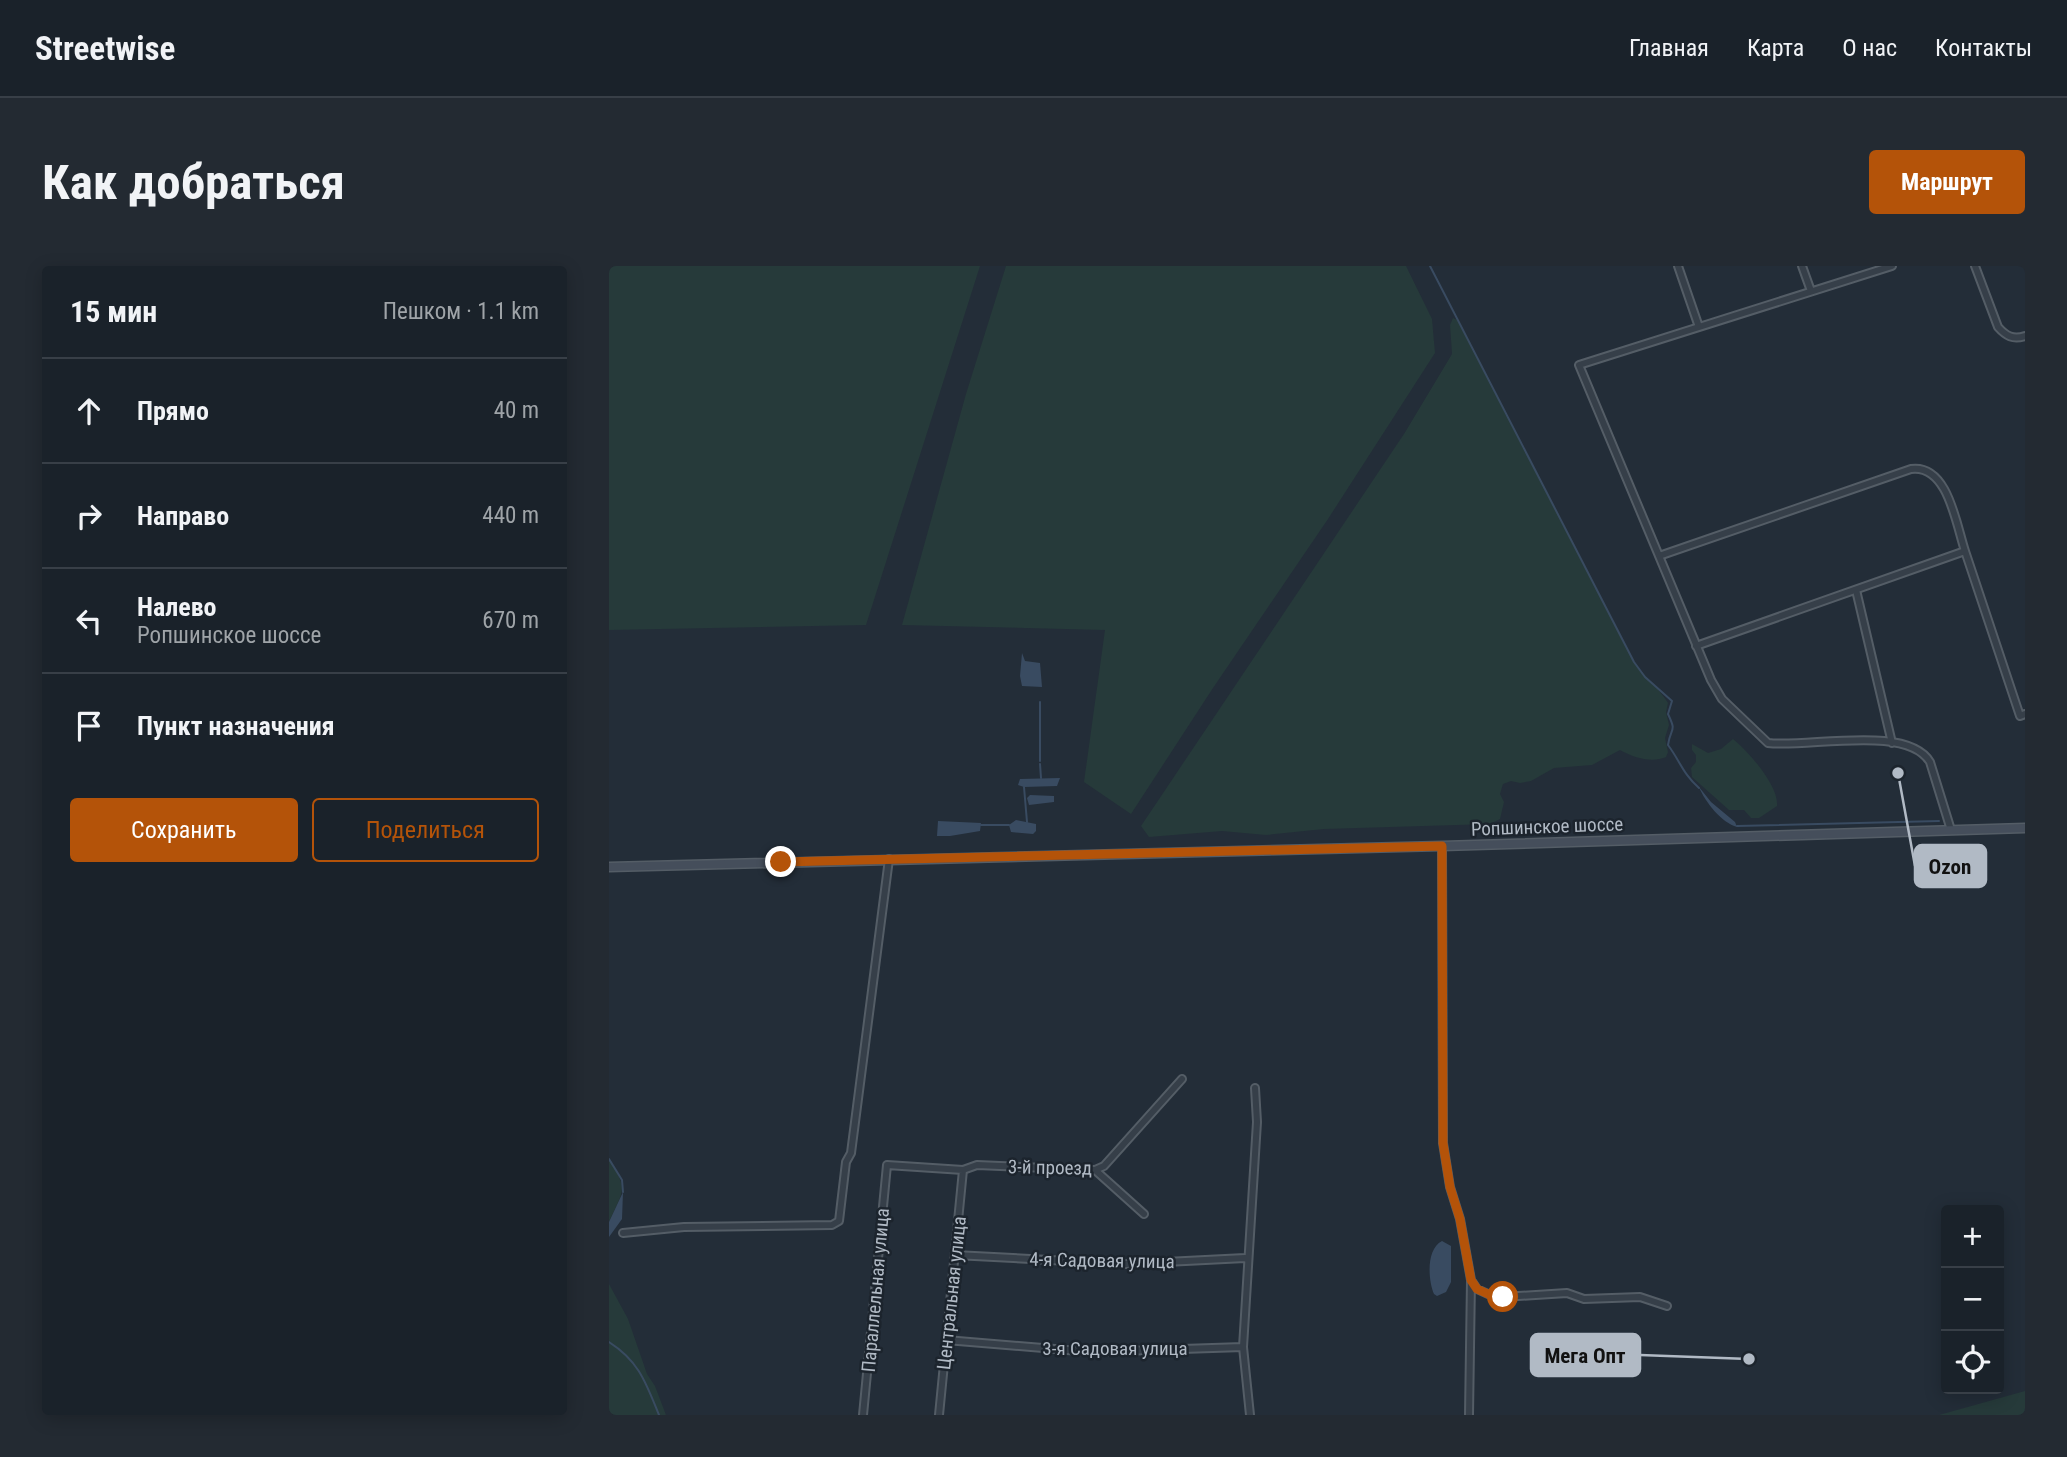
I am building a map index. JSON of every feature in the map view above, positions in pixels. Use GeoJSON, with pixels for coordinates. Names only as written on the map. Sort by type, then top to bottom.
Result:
{"type":"FeatureCollection","features":[{"type":"Feature","properties":{"kind":"main road","name":"Ропшинское шоссе"},"geometry":{"type":"LineString","coordinates":[[609,867],[2025,828]]}},
{"type":"Feature","properties":{"kind":"street"},"geometry":{"type":"LineString","coordinates":[[1678,266],[1699,327]]}},
{"type":"Feature","properties":{"kind":"street"},"geometry":{"type":"LineString","coordinates":[[1803,266],[1811,291]]}},
{"type":"Feature","properties":{"kind":"street"},"geometry":{"type":"LineString","coordinates":[[1892,266],[1579,365],[1696,646],[1722,699],[1768,743],[1881,740],[1925,755],[1930,762],[1951,830]]}},
{"type":"Feature","properties":{"kind":"street"},"geometry":{"type":"LineString","coordinates":[[1975,266],[1998,327],[2005,335],[2017,338],[2025,336]]}},
{"type":"Feature","properties":{"kind":"street"},"geometry":{"type":"LineString","coordinates":[[1659,556],[1905,471],[1920,468],[1930,470],[1938,477],[1945,491],[2020,716],[2025,714]]}},
{"type":"Feature","properties":{"kind":"street"},"geometry":{"type":"LineString","coordinates":[[1696,646],[1965,551]]}},
{"type":"Feature","properties":{"kind":"street"},"geometry":{"type":"LineString","coordinates":[[1856,590],[1892,743]]}},
{"type":"Feature","properties":{"kind":"street"},"geometry":{"type":"LineString","coordinates":[[1442,846],[1443,1143],[1471,1280],[1469,1415]]}},
{"type":"Feature","properties":{"kind":"street"},"geometry":{"type":"LineString","coordinates":[[623,1233],[684,1227],[832,1225],[839,1221],[846,1162],[851,1153],[889,859]]}},
{"type":"Feature","properties":{"kind":"street","name":"3-й проезд"},"geometry":{"type":"LineString","coordinates":[[887,1165],[963,1170],[977,1165],[1095,1170],[1104,1166],[1182,1079]]}},
{"type":"Feature","properties":{"kind":"street"},"geometry":{"type":"LineString","coordinates":[[1250,1415],[1243,1347],[1257,1122],[1255,1088]]}},
{"type":"Feature","properties":{"kind":"street","name":"Параллельная улица"},"geometry":{"type":"LineString","coordinates":[[863,1415],[887,1165]]}},
{"type":"Feature","properties":{"kind":"street","name":"Центральная улица"},"geometry":{"type":"LineString","coordinates":[[939,1415],[963,1170]]}},
{"type":"Feature","properties":{"kind":"street"},"geometry":{"type":"LineString","coordinates":[[1095,1170],[1144,1214]]}},
{"type":"Feature","properties":{"kind":"street","name":"4-я Садовая улица"},"geometry":{"type":"LineString","coordinates":[[955,1255],[1126,1264],[1248,1259]]}},
{"type":"Feature","properties":{"kind":"street"},"geometry":{"type":"LineString","coordinates":[[1471,1280],[1477,1289],[1503,1297],[1567,1293],[1584,1299],[1640,1297],[1667,1306]]}},
{"type":"Feature","properties":{"kind":"street","name":"3-я Садовая улица"},"geometry":{"type":"LineString","coordinates":[[946,1340],[1091,1352],[1243,1347]]}},
{"type":"Feature","properties":{"kind":"green space"},"geometry":{"type":"Polygon","coordinates":[[[609,266],[980,266],[866,625],[609,630],[609,266]]]}},
{"type":"Feature","properties":{"kind":"green space"},"geometry":{"type":"Polygon","coordinates":[[[1006,266],[1406,266],[1432,319],[1435,353],[1131,814],[1084,782],[1105,630],[902,625],[966,394],[1006,266]]]}},
{"type":"Feature","properties":{"kind":"green space"},"geometry":{"type":"Polygon","coordinates":[[[1453,318],[1459,321],[1634,662],[1668,703],[1666,757],[1643,759],[1620,750],[1592,765],[1554,768],[1531,781],[1511,781],[1503,784],[1500,794],[1504,802],[1500,819],[1490,824],[1324,829],[1266,835],[1222,831],[1149,837],[1141,826],[1404,434],[1452,354],[1450,325],[1453,318]]]}},
{"type":"Feature","properties":{"kind":"green space"},"geometry":{"type":"Polygon","coordinates":[[[1733,739],[1762,770],[1776,798],[1777,806],[1759,818],[1751,818],[1744,810],[1729,810],[1692,777],[1691,768],[1696,762],[1696,755],[1692,744],[1708,753],[1721,749],[1733,739]]]}},
{"type":"Feature","properties":{"kind":"green space"},"geometry":{"type":"Polygon","coordinates":[[[609,1159],[619,1178],[622,1191],[609,1222],[609,1159]]]}},
{"type":"Feature","properties":{"kind":"green space"},"geometry":{"type":"Polygon","coordinates":[[[609,1284],[628,1319],[647,1374],[655,1386],[666,1415],[609,1415],[609,1284]]]}},
{"type":"Feature","properties":{"kind":"green space"},"geometry":{"type":"Polygon","coordinates":[[[2025,1391],[2025,1415],[1939,1415],[2025,1391]]]}},
{"type":"Feature","properties":{"kind":"water"},"geometry":{"type":"Polygon","coordinates":[[[1022,653],[1025,661],[1040,663],[1042,687],[1022,686],[1022,653]]]}},
{"type":"Feature","properties":{"kind":"water"},"geometry":{"type":"Polygon","coordinates":[[[1060,778],[1057,786],[1018,785],[1020,779],[1060,778]]]}},
{"type":"Feature","properties":{"kind":"water"},"geometry":{"type":"Polygon","coordinates":[[[1699,787],[1711,802],[1735,822],[1737,827],[1715,811],[1699,787]]]}},
{"type":"Feature","properties":{"kind":"water"},"geometry":{"type":"Polygon","coordinates":[[[1030,795],[1054,796],[1054,802],[1029,805],[1027,798],[1030,795]]]}},
{"type":"Feature","properties":{"kind":"water"},"geometry":{"type":"Polygon","coordinates":[[[1016,820],[1036,824],[1036,831],[1033,834],[1011,832],[1009,825],[1016,820]]]}},
{"type":"Feature","properties":{"kind":"water"},"geometry":{"type":"Polygon","coordinates":[[[938,821],[981,823],[980,831],[937,836],[938,821]]]}},
{"type":"Feature","properties":{"kind":"water"},"geometry":{"type":"Polygon","coordinates":[[[623,1192],[622,1219],[609,1237],[609,1222],[623,1192]]]}},
{"type":"Feature","properties":{"kind":"water"},"geometry":{"type":"Polygon","coordinates":[[[1442,1241],[1451,1246],[1451,1282],[1446,1292],[1437,1296],[1432,1288],[1430,1265],[1433,1251],[1442,1241]]]}},
{"type":"Feature","properties":{"kind":"waterway"},"geometry":{"type":"LineString","coordinates":[[1430,266],[1634,662],[1645,677],[1672,701],[1668,714],[1673,727],[1668,745],[1699,788]]}},
{"type":"Feature","properties":{"kind":"waterway"},"geometry":{"type":"LineString","coordinates":[[1040,702],[1040,761]]}},
{"type":"Feature","properties":{"kind":"waterway"},"geometry":{"type":"LineString","coordinates":[[1040,764],[1041,778]]}},
{"type":"Feature","properties":{"kind":"waterway"},"geometry":{"type":"LineString","coordinates":[[1024,787],[1027,822]]}},
{"type":"Feature","properties":{"kind":"waterway"},"geometry":{"type":"LineString","coordinates":[[1737,826],[1939,821]]}},
{"type":"Feature","properties":{"kind":"waterway"},"geometry":{"type":"LineString","coordinates":[[981,825],[1009,825]]}},
{"type":"Feature","properties":{"kind":"waterway"},"geometry":{"type":"LineString","coordinates":[[609,1159],[622,1180],[623,1192]]}},
{"type":"Feature","properties":{"kind":"waterway"},"geometry":{"type":"LineString","coordinates":[[609,1342],[635,1365],[659,1415]]}},
{"type":"Feature","properties":{"kind":"place","name":"Ozon"},"geometry":{"type":"Point","coordinates":[1898,773]}},
{"type":"Feature","properties":{"kind":"place","name":"Мега Опт"},"geometry":{"type":"Point","coordinates":[1749,1359]}},
{"type":"Feature","properties":{"kind":"route"},"geometry":{"type":"LineString","coordinates":[[781,862],[1442,846],[1443,1143],[1471,1280],[1477,1289],[1503,1297]]}}]}
